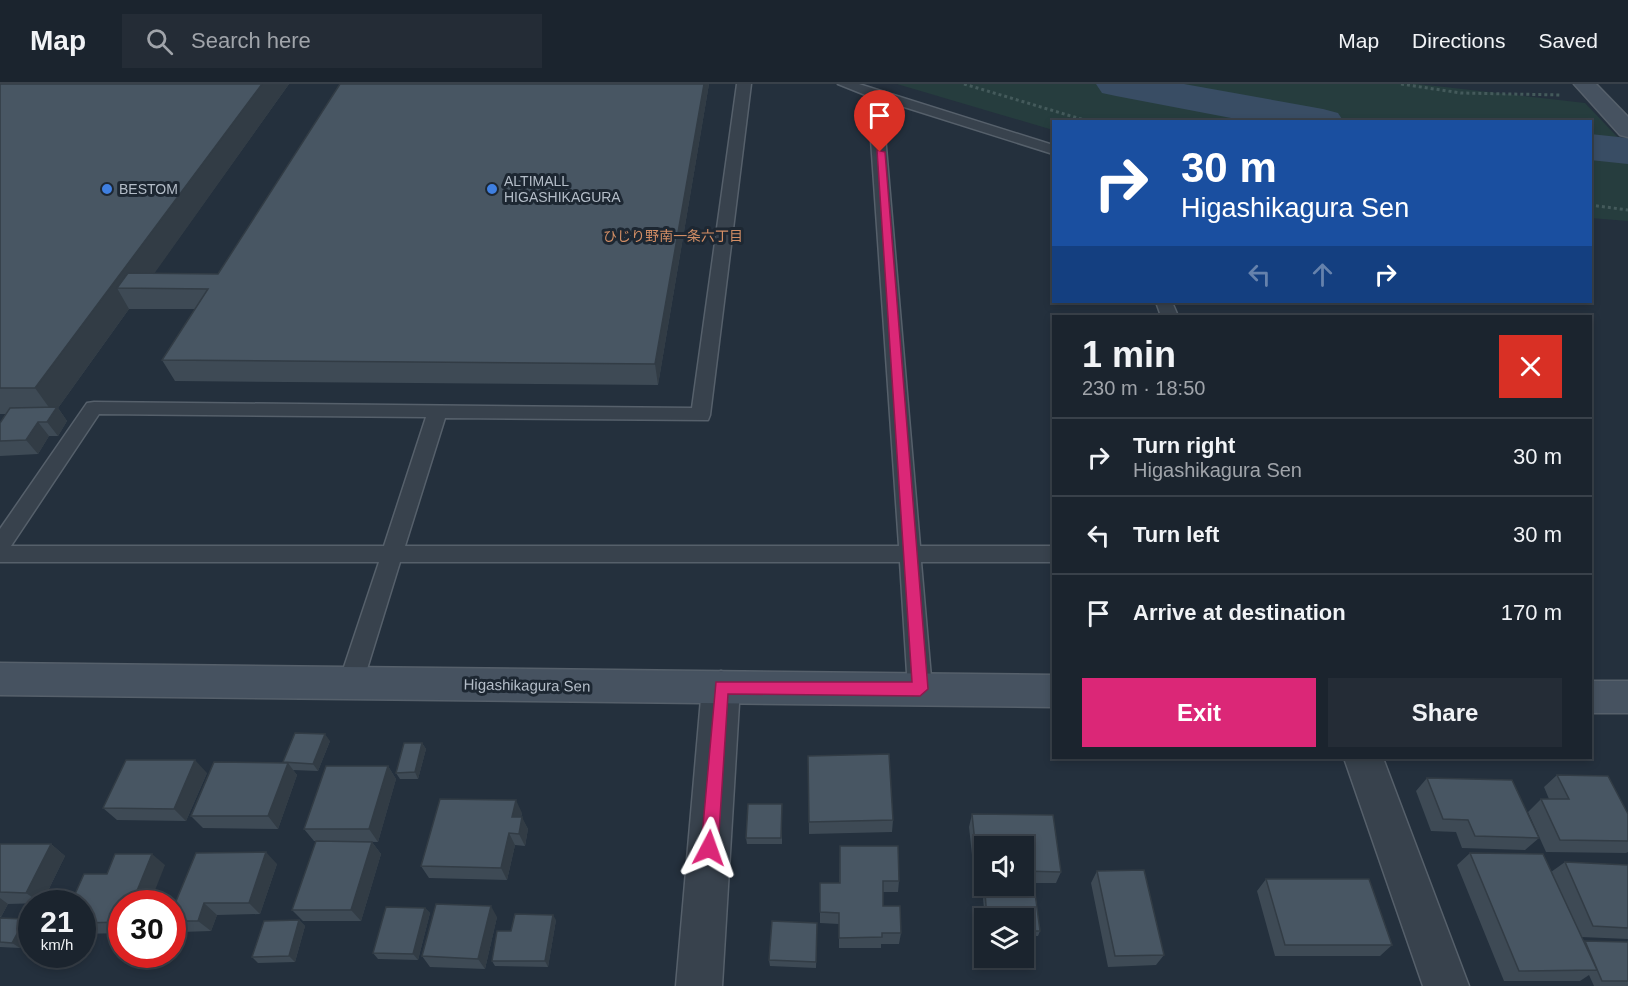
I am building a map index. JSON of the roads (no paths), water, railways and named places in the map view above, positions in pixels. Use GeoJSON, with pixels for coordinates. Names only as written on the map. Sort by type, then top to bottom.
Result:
{"type":"FeatureCollection","features":[{"type":"Feature","properties":{"kind":"main road"},"geometry":{"type":"LineString","coordinates":[[1595,96],[1628,130]]}},
{"type":"Feature","properties":{"kind":"main road","name":"Higashikagura Sen"},"geometry":{"type":"LineString","coordinates":[[0,679],[1052,691]]}},
{"type":"Feature","properties":{"kind":"main road"},"geometry":{"type":"LineString","coordinates":[[1592,697],[1628,697]]}},
{"type":"Feature","properties":{"kind":"street"},"geometry":{"type":"LineString","coordinates":[[699,986],[721,687]]}},
{"type":"Feature","properties":{"kind":"street"},"geometry":{"type":"LineString","coordinates":[[1364,759],[1446,986]]}},
{"type":"Feature","properties":{"kind":"lane"},"geometry":{"type":"LineString","coordinates":[[0,546],[94,408],[701,415],[744,84]]}},
{"type":"Feature","properties":{"kind":"lane"},"geometry":{"type":"LineString","coordinates":[[845,84],[1052,150]]}},
{"type":"Feature","properties":{"kind":"lane"},"geometry":{"type":"LineString","coordinates":[[875,93],[920,689]]}},
{"type":"Feature","properties":{"kind":"lane"},"geometry":{"type":"LineString","coordinates":[[351,682],[438,411]]}},
{"type":"Feature","properties":{"kind":"lane"},"geometry":{"type":"LineString","coordinates":[[0,554],[1052,554]]}},
{"type":"Feature","properties":{"kind":"waterway"},"geometry":{"type":"LineString","coordinates":[[1116,84],[1312,120]]}},
{"type":"Feature","properties":{"kind":"waterway"},"geometry":{"type":"LineString","coordinates":[[1592,147],[1628,151]]}},
{"type":"Feature","properties":{"kind":"place","name":"BESTOM"},"geometry":{"type":"Point","coordinates":[107,189]}},
{"type":"Feature","properties":{"kind":"place","name":"ALTIMALL HIGASHIKAGURA"},"geometry":{"type":"Point","coordinates":[492,189]}},
{"type":"Feature","properties":{"kind":"district","name":"ひじり野南一条六丁目"},"geometry":{"type":"Point","coordinates":[673,236]}}]}
